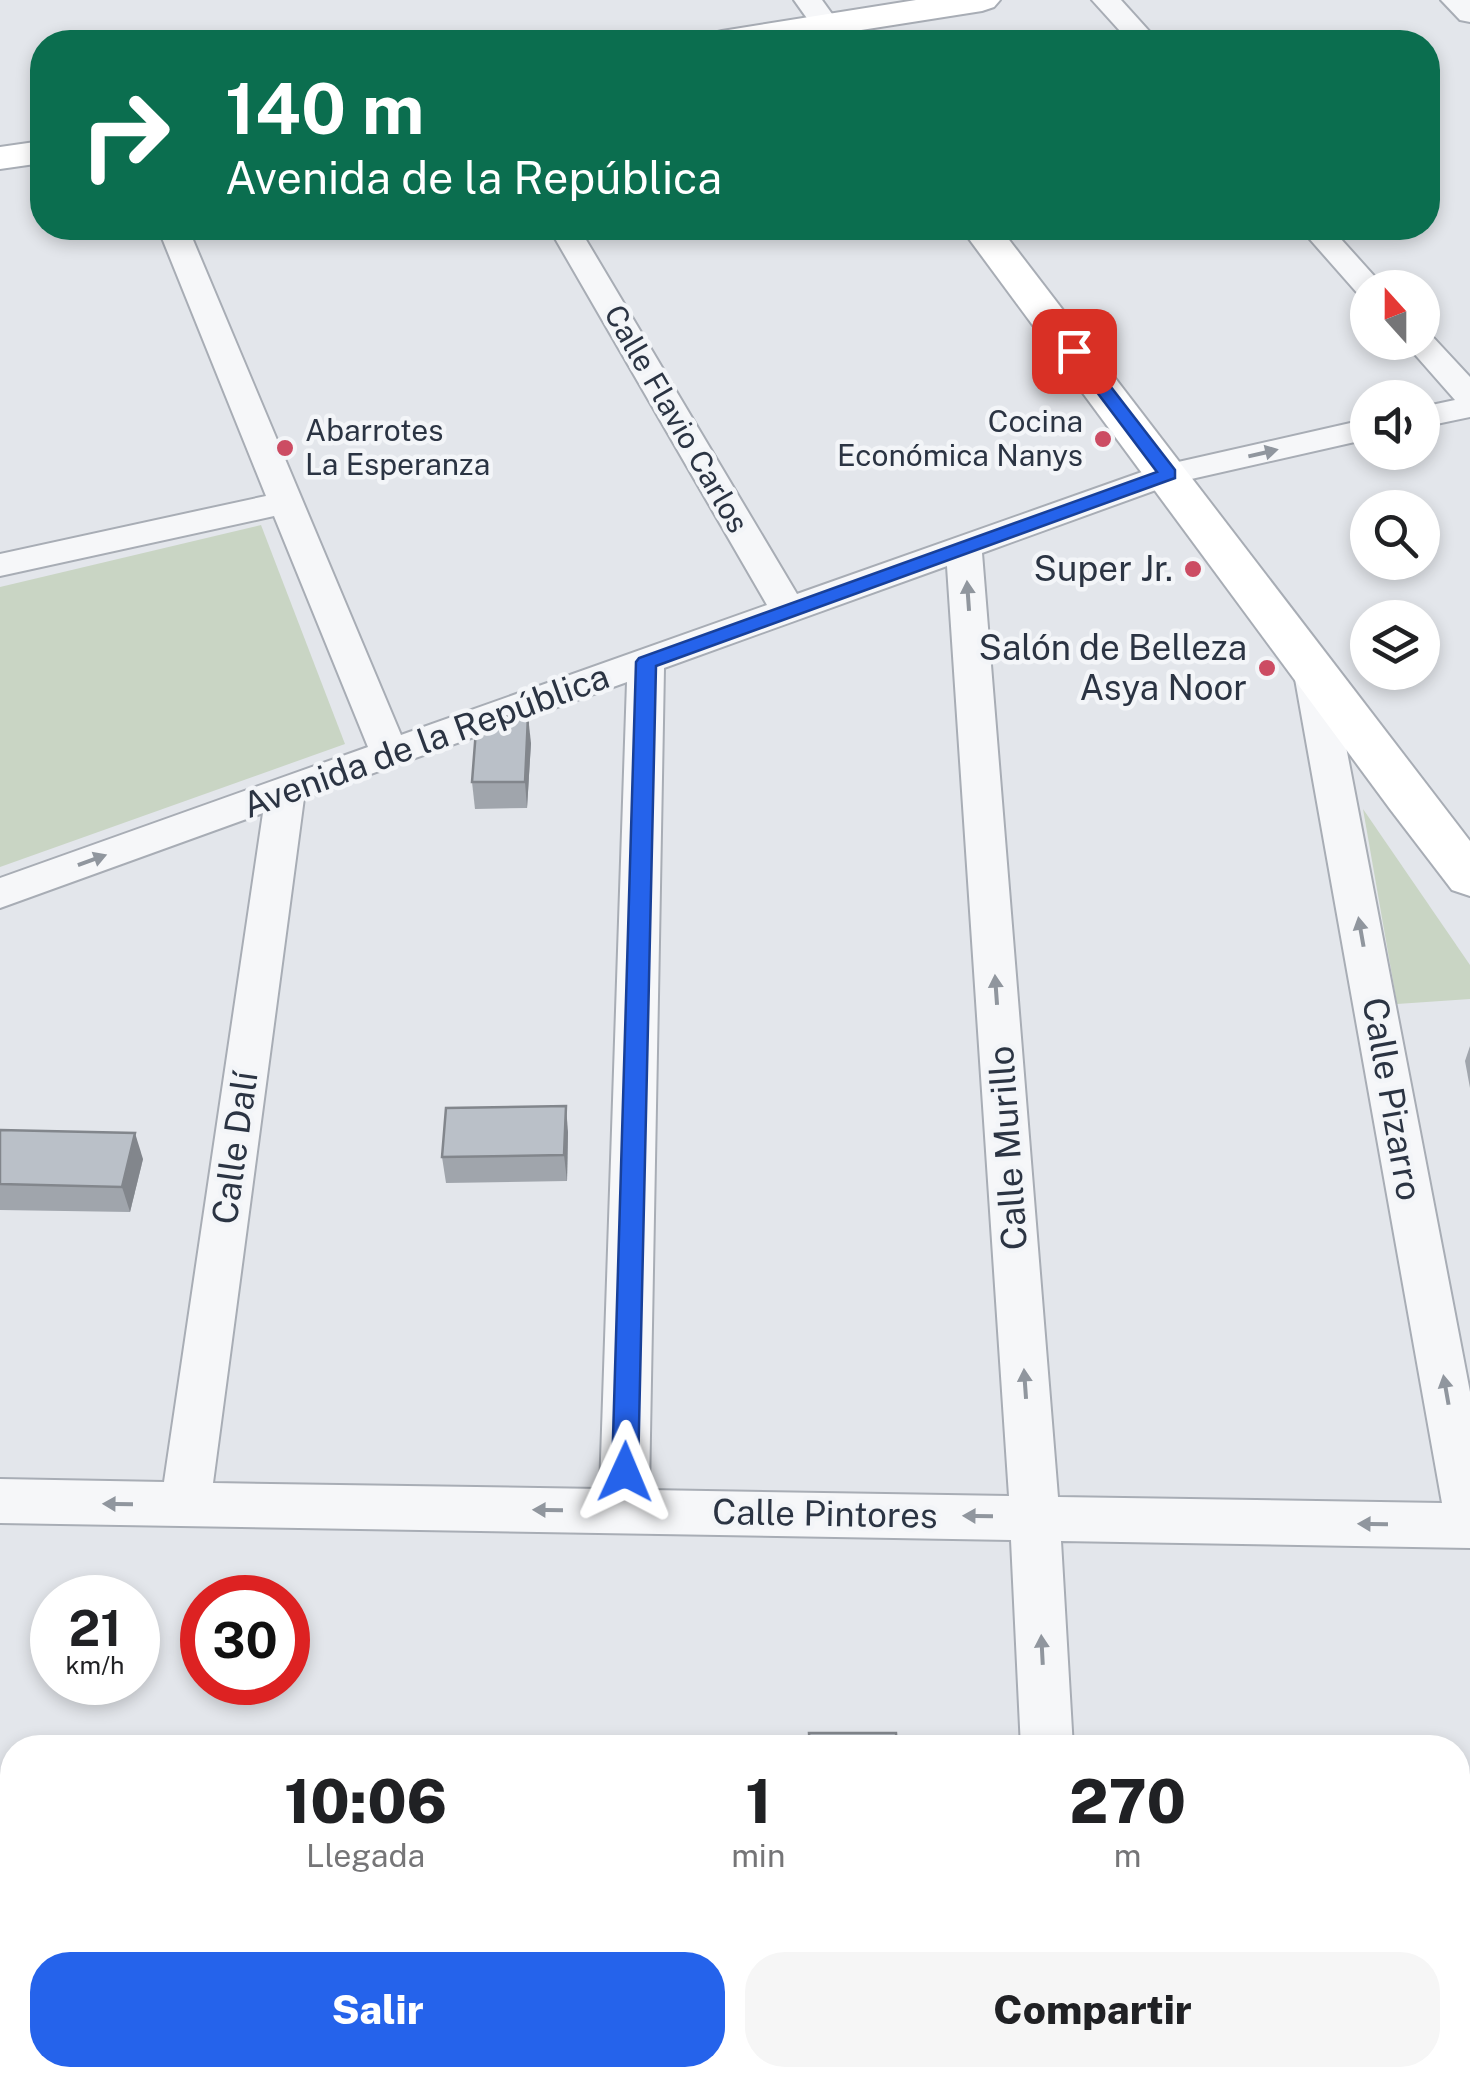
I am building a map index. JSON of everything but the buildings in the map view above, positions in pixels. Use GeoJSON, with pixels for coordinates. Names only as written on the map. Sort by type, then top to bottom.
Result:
{"type":"FeatureCollection","features":[{"type":"Feature","properties":{"kind":"street"},"geometry":{"type":"LineString","coordinates":[[786,30],[982,0]]}},
{"type":"Feature","properties":{"kind":"street"},"geometry":{"type":"LineString","coordinates":[[1106,0],[1134,30]]}},
{"type":"Feature","properties":{"kind":"street"},"geometry":{"type":"LineString","coordinates":[[1455,0],[1470,14]]}},
{"type":"Feature","properties":{"kind":"street"},"geometry":{"type":"LineString","coordinates":[[0,158],[30,154]]}},
{"type":"Feature","properties":{"kind":"street"},"geometry":{"type":"LineString","coordinates":[[178,240],[389,752]]}},
{"type":"Feature","properties":{"kind":"street","name":"Calle Flavio Carlos"},"geometry":{"type":"LineString","coordinates":[[571,240],[789,612]]}},
{"type":"Feature","properties":{"kind":"street"},"geometry":{"type":"LineString","coordinates":[[989,240],[1168,474],[1314,679],[1470,877]]}},
{"type":"Feature","properties":{"kind":"street"},"geometry":{"type":"LineString","coordinates":[[1325,240],[1353,270]]}},
{"type":"Feature","properties":{"kind":"street"},"geometry":{"type":"LineString","coordinates":[[1436,360],[1470,397]]}},
{"type":"Feature","properties":{"kind":"street"},"geometry":{"type":"LineString","coordinates":[[1440,413],[1470,406]]}},
{"type":"Feature","properties":{"kind":"street","name":"Avenida de la República"},"geometry":{"type":"LineString","coordinates":[[0,893],[1168,474],[1350,434]]}},
{"type":"Feature","properties":{"kind":"street"},"geometry":{"type":"LineString","coordinates":[[0,565],[284,503]]}},
{"type":"Feature","properties":{"kind":"street","name":"Calle Murillo"},"geometry":{"type":"LineString","coordinates":[[964,549],[1035,1516],[1046,1735]]}},
{"type":"Feature","properties":{"kind":"street"},"geometry":{"type":"LineString","coordinates":[[624,1511],[646,662]]}},
{"type":"Feature","properties":{"kind":"street","name":"Calle Pizarro"},"geometry":{"type":"LineString","coordinates":[[1314,679],[1470,1523]]}},
{"type":"Feature","properties":{"kind":"street","name":"Calle Dalí"},"geometry":{"type":"LineString","coordinates":[[185,1505],[286,791]]}},
{"type":"Feature","properties":{"kind":"street","name":"Calle Pintores"},"geometry":{"type":"LineString","coordinates":[[0,1501],[1470,1523]]}},
{"type":"Feature","properties":{"kind":"green space"},"geometry":{"type":"Polygon","coordinates":[[[261,525],[345,744],[0,867],[0,587],[261,525]]]}},
{"type":"Feature","properties":{"kind":"green space"},"geometry":{"type":"Polygon","coordinates":[[[1363,809],[1470,965],[1470,999],[1397,1004],[1363,809]]]}},
{"type":"Feature","properties":{"kind":"place","name":"Cocina Económica Nanys"},"geometry":{"type":"Point","coordinates":[1103,439]}},
{"type":"Feature","properties":{"kind":"place","name":"Abarrotes La Esperanza"},"geometry":{"type":"Point","coordinates":[285,448]}},
{"type":"Feature","properties":{"kind":"place","name":"Super Jr."},"geometry":{"type":"Point","coordinates":[1193,569]}},
{"type":"Feature","properties":{"kind":"place","name":"Salón de Belleza Asya Noor"},"geometry":{"type":"Point","coordinates":[1267,668]}},
{"type":"Feature","properties":{"kind":"route"},"geometry":{"type":"LineString","coordinates":[[625,1472],[646,662],[1168,474],[1074,351]]}}]}
